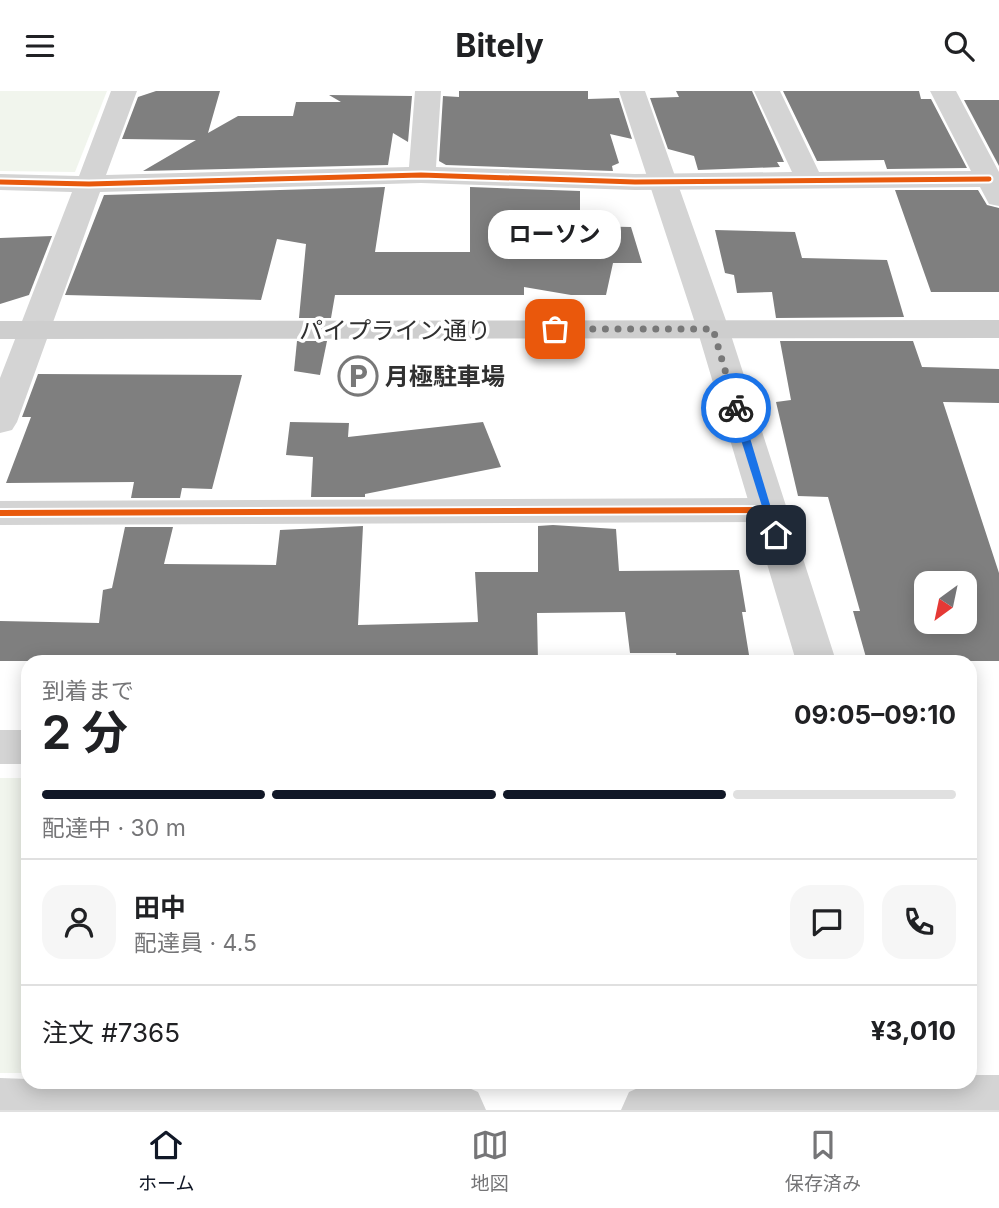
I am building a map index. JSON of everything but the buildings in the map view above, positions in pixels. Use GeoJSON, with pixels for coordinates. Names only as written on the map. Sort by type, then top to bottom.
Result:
{"type":"FeatureCollection","features":[{"type":"Feature","properties":{"kind":"main road","name":"パイプライン通り"},"geometry":{"type":"LineString","coordinates":[[0,330],[999,329]]}},
{"type":"Feature","properties":{"kind":"street"},"geometry":{"type":"LineString","coordinates":[[0,422],[124,91]]}},
{"type":"Feature","properties":{"kind":"street"},"geometry":{"type":"LineString","coordinates":[[421,175],[426,147],[428,91]]}},
{"type":"Feature","properties":{"kind":"street"},"geometry":{"type":"LineString","coordinates":[[632,91],[713,329],[814,655]]}},
{"type":"Feature","properties":{"kind":"street"},"geometry":{"type":"LineString","coordinates":[[767,91],[809,180]]}},
{"type":"Feature","properties":{"kind":"street"},"geometry":{"type":"LineString","coordinates":[[943,91],[994,189]]}},
{"type":"Feature","properties":{"kind":"street"},"geometry":{"type":"LineString","coordinates":[[0,181],[89,184],[421,175],[662,181],[809,180],[994,189]]}},
{"type":"Feature","properties":{"kind":"street"},"geometry":{"type":"LineString","coordinates":[[0,513],[768,510]]}},
{"type":"Feature","properties":{"kind":"street"},"geometry":{"type":"LineString","coordinates":[[0,747],[21,747]]}},
{"type":"Feature","properties":{"kind":"street"},"geometry":{"type":"LineString","coordinates":[[647,1110],[965,1098]]}},
{"type":"Feature","properties":{"kind":"street"},"geometry":{"type":"LineString","coordinates":[[0,1104],[460,1110]]}},
{"type":"Feature","properties":{"kind":"shaded area"},"geometry":{"type":"Polygon","coordinates":[[[0,91],[107,91],[75,172],[0,171],[0,91]]]}},
{"type":"Feature","properties":{"kind":"shaded area"},"geometry":{"type":"Polygon","coordinates":[[[0,778],[21,778],[21,1073],[0,1073],[0,778]]]}},
{"type":"Feature","properties":{"kind":"cycle path"},"geometry":{"type":"LineString","coordinates":[[0,182],[89,184],[421,175],[635,182],[989,179]]}},
{"type":"Feature","properties":{"kind":"cycle path"},"geometry":{"type":"LineString","coordinates":[[0,513],[768,510]]}},
{"type":"Feature","properties":{"kind":"way so far"},"geometry":{"type":"LineString","coordinates":[[555,329],[713,329],[736,408]]}},
{"type":"Feature","properties":{"kind":"place","name":"ローソン"},"geometry":{"type":"Point","coordinates":[555,329]}},
{"type":"Feature","properties":{"kind":"place","name":"月極駐車場"},"geometry":{"type":"Point","coordinates":[358,376]}},
{"type":"Feature","properties":{"kind":"route"},"geometry":{"type":"LineString","coordinates":[[736,408],[776,535]]}}]}
